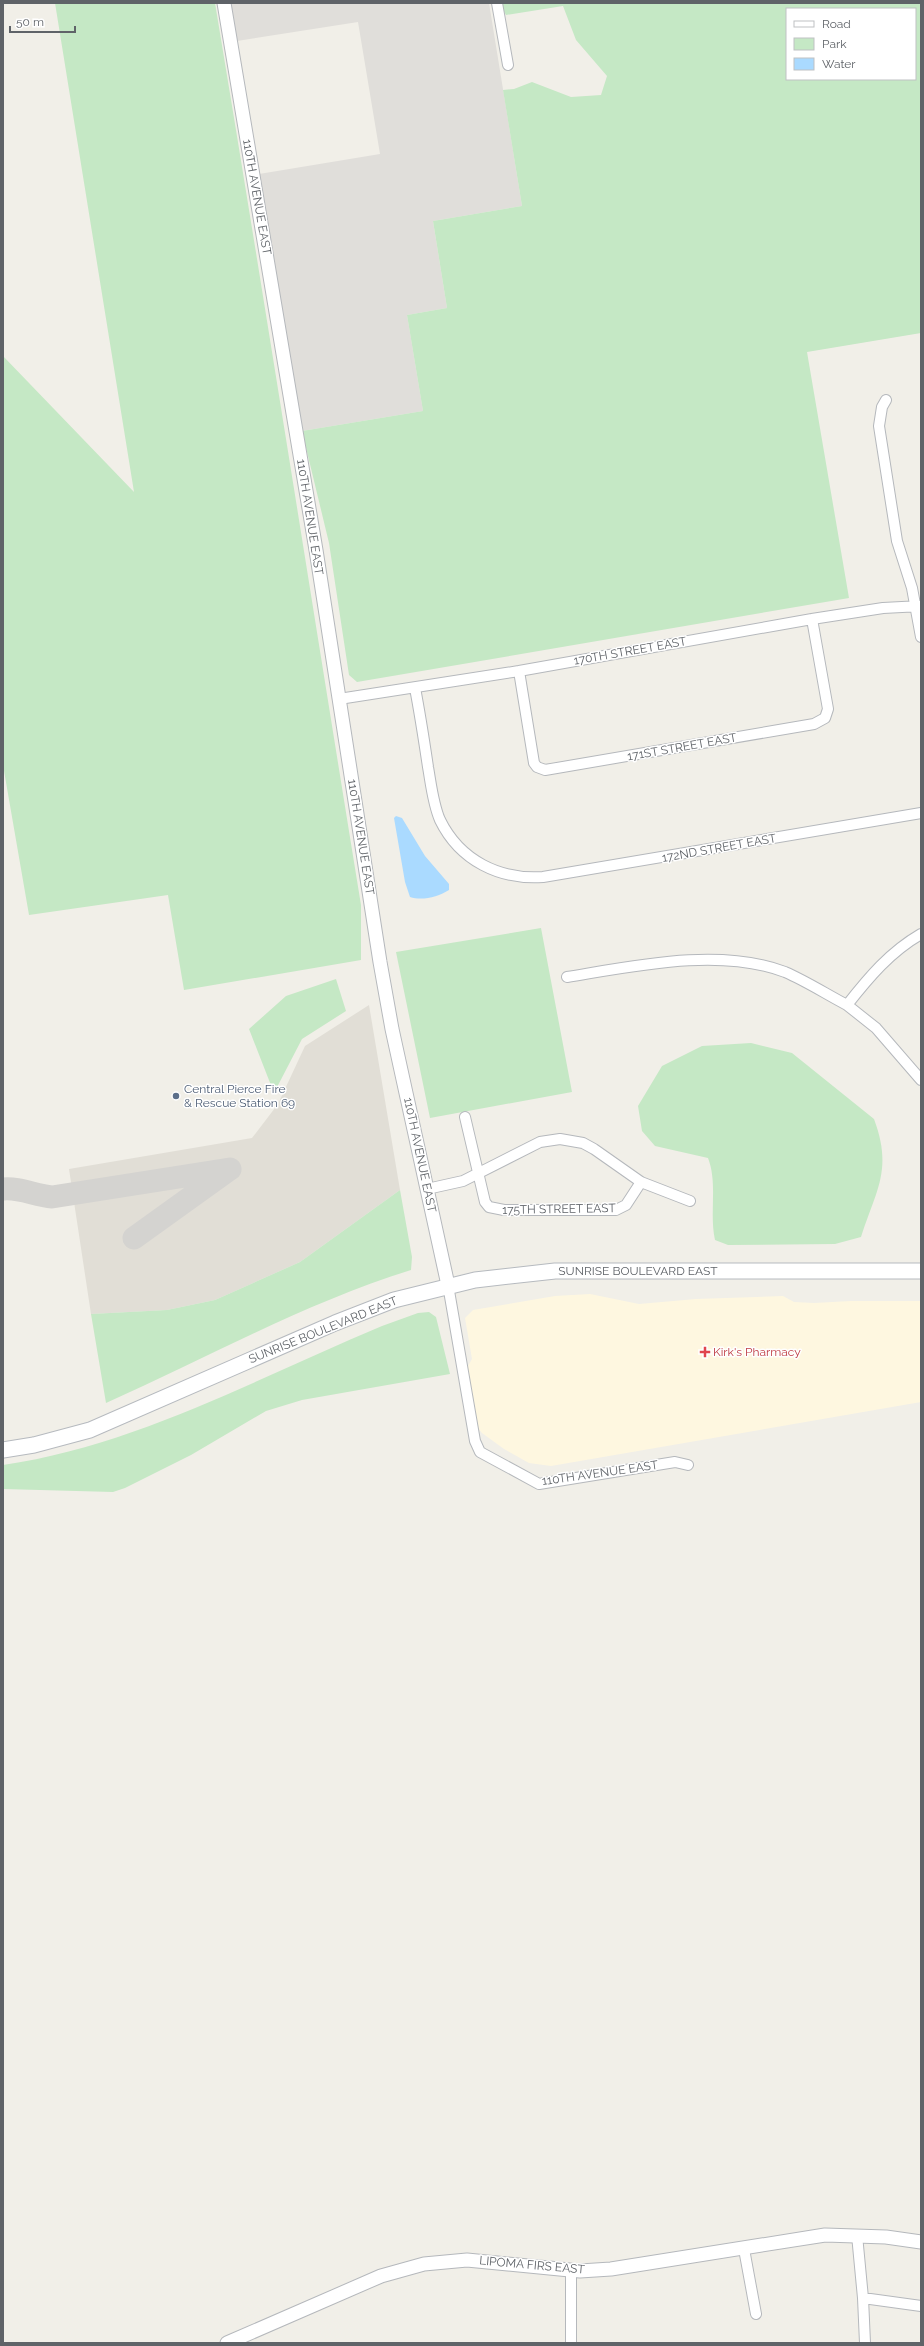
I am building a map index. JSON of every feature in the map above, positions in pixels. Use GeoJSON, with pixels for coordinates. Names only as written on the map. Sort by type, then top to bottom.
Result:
{"type":"FeatureCollection","features":[{"type":"Feature","properties":{"kind":"main road","name":"SUNRISE BOULEVARD EAST"},"geometry":{"type":"LineString","coordinates":[[3,1450],[34,1445],[90,1430],[335,1323],[394,1300],[448,1285],[495,1277],[555,1271],[921,1270]]}},
{"type":"Feature","properties":{"kind":"street","name":"110TH AVENUE EAST"},"geometry":{"type":"LineString","coordinates":[[224,3],[391,1022],[448,1285],[475,1441],[480,1452],[539,1484],[675,1462],[688,1464]]}},
{"type":"Feature","properties":{"kind":"street"},"geometry":{"type":"LineString","coordinates":[[497,3],[508,65]]}},
{"type":"Feature","properties":{"kind":"street"},"geometry":{"type":"LineString","coordinates":[[886,400],[882,408],[879,426],[897,541],[918,606],[921,637]]}},
{"type":"Feature","properties":{"kind":"street","name":"170TH STREET EAST"},"geometry":{"type":"LineString","coordinates":[[339,699],[519,671],[812,619],[883,608],[918,606]]}},
{"type":"Feature","properties":{"kind":"street","name":"171ST STREET EAST"},"geometry":{"type":"LineString","coordinates":[[519,671],[533,758],[538,767],[544,770],[814,724],[824,718],[828,709],[812,619]]}},
{"type":"Feature","properties":{"kind":"street","name":"172ND STREET EAST"},"geometry":{"type":"LineString","coordinates":[[415,688],[432,792],[440,820],[452,839],[473,859],[487,868],[517,878],[543,877],[921,813]]}},
{"type":"Feature","properties":{"kind":"street"},"geometry":{"type":"LineString","coordinates":[[847,1005],[883,963],[902,945],[920,936]]}},
{"type":"Feature","properties":{"kind":"street"},"geometry":{"type":"LineString","coordinates":[[567,977],[660,962],[696,960],[748,964],[784,972],[847,1005],[876,1028],[921,1080]]}},
{"type":"Feature","properties":{"kind":"street"},"geometry":{"type":"LineString","coordinates":[[465,1118],[478,1175]]}},
{"type":"Feature","properties":{"kind":"street"},"geometry":{"type":"LineString","coordinates":[[427,1189],[463,1181],[478,1175],[540,1142],[560,1139],[583,1144],[594,1149],[641,1182],[690,1201]]}},
{"type":"Feature","properties":{"kind":"street","name":"175TH STREET EAST"},"geometry":{"type":"LineString","coordinates":[[478,1175],[485,1202],[489,1207],[504,1210],[616,1210],[626,1205],[641,1182]]}},
{"type":"Feature","properties":{"kind":"street","name":"LIPOMA FIRS EAST"},"geometry":{"type":"LineString","coordinates":[[227,2343],[381,2276],[424,2264],[467,2260],[571,2270],[611,2269],[825,2235],[857,2235],[921,2242]]}},
{"type":"Feature","properties":{"kind":"street"},"geometry":{"type":"LineString","coordinates":[[857,2235],[863,2298],[865,2343]]}},
{"type":"Feature","properties":{"kind":"street"},"geometry":{"type":"LineString","coordinates":[[744,2249],[756,2314]]}},
{"type":"Feature","properties":{"kind":"street"},"geometry":{"type":"LineString","coordinates":[[571,2270],[571,2343]]}},
{"type":"Feature","properties":{"kind":"street"},"geometry":{"type":"LineString","coordinates":[[863,2298],[892,2300],[921,2306]]}},
{"type":"Feature","properties":{"kind":"shaded area"},"geometry":{"type":"Polygon","coordinates":[[[231,3],[489,3],[522,206],[433,221],[447,308],[407,315],[423,411],[302,431],[259,174],[380,154],[358,22],[237,41],[231,3]]]}},
{"type":"Feature","properties":{"kind":"shaded area"},"geometry":{"type":"Polygon","coordinates":[[[369,1005],[400,1190],[300,1262],[215,1300],[167,1310],[91,1314],[69,1169],[252,1138],[278,1104],[305,1046],[369,1005]]]}},
{"type":"Feature","properties":{"kind":"shaded area"},"geometry":{"type":"Polygon","coordinates":[[[590,1294],[639,1304],[696,1299],[783,1296],[794,1302],[814,1303],[851,1301],[921,1301],[921,1402],[551,1466],[529,1463],[504,1449],[482,1433],[477,1427],[467,1368],[472,1359],[465,1318],[473,1310],[555,1296],[590,1294]]]}},
{"type":"Feature","properties":{"kind":"green space"},"geometry":{"type":"Polygon","coordinates":[[[55,3],[215,3],[361,905],[361,960],[184,990],[168,895],[29,915],[3,765],[3,356],[134,492],[55,3]]]}},
{"type":"Feature","properties":{"kind":"green space"},"geometry":{"type":"Polygon","coordinates":[[[499,3],[921,3],[921,333],[807,352],[849,598],[357,682],[349,675],[329,543],[302,431],[423,411],[407,315],[447,308],[433,221],[522,206],[503,90],[514,89],[532,82],[571,97],[601,95],[607,76],[576,40],[563,6],[506,15],[499,3]]]}},
{"type":"Feature","properties":{"kind":"green space"},"geometry":{"type":"Polygon","coordinates":[[[541,928],[572,1092],[430,1118],[396,952],[541,928]]]}},
{"type":"Feature","properties":{"kind":"green space"},"geometry":{"type":"Polygon","coordinates":[[[336,979],[346,1011],[302,1039],[274,1093],[249,1029],[286,996],[336,979]]]}},
{"type":"Feature","properties":{"kind":"green space"},"geometry":{"type":"Polygon","coordinates":[[[751,1043],[792,1053],[874,1119],[880,1137],[882,1166],[877,1192],[861,1237],[835,1244],[728,1245],[715,1240],[713,1230],[713,1188],[711,1168],[708,1158],[655,1146],[642,1131],[638,1106],[662,1066],[702,1046],[751,1043]]]}},
{"type":"Feature","properties":{"kind":"green space"},"geometry":{"type":"Polygon","coordinates":[[[400,1190],[412,1257],[411,1270],[333,1298],[106,1403],[91,1314],[167,1310],[215,1300],[300,1262],[400,1190]]]}},
{"type":"Feature","properties":{"kind":"green space"},"geometry":{"type":"Polygon","coordinates":[[[429,1312],[436,1317],[450,1374],[302,1400],[266,1411],[191,1455],[125,1488],[113,1492],[3,1489],[3,1465],[53,1455],[102,1442],[149,1426],[243,1388],[382,1326],[418,1313],[429,1312]]]}},
{"type":"Feature","properties":{"kind":"water"},"geometry":{"type":"Polygon","coordinates":[[[396,816],[402,818],[425,856],[449,884],[449,890],[430,898],[420,899],[410,897],[405,882],[394,818],[396,816]]]}},
{"type":"Feature","properties":{"kind":"taxiway"},"geometry":{"type":"LineString","coordinates":[[3,1189],[15,1189],[52,1197],[230,1169],[134,1238]]}},
{"type":"Feature","properties":{"kind":"place","name":"Central Pierce Fire & Rescue Station 69"},"geometry":{"type":"Point","coordinates":[176,1096]}},
{"type":"Feature","properties":{"kind":"place","name":"Kirk's Pharmacy"},"geometry":{"type":"Point","coordinates":[705,1352]}}]}
